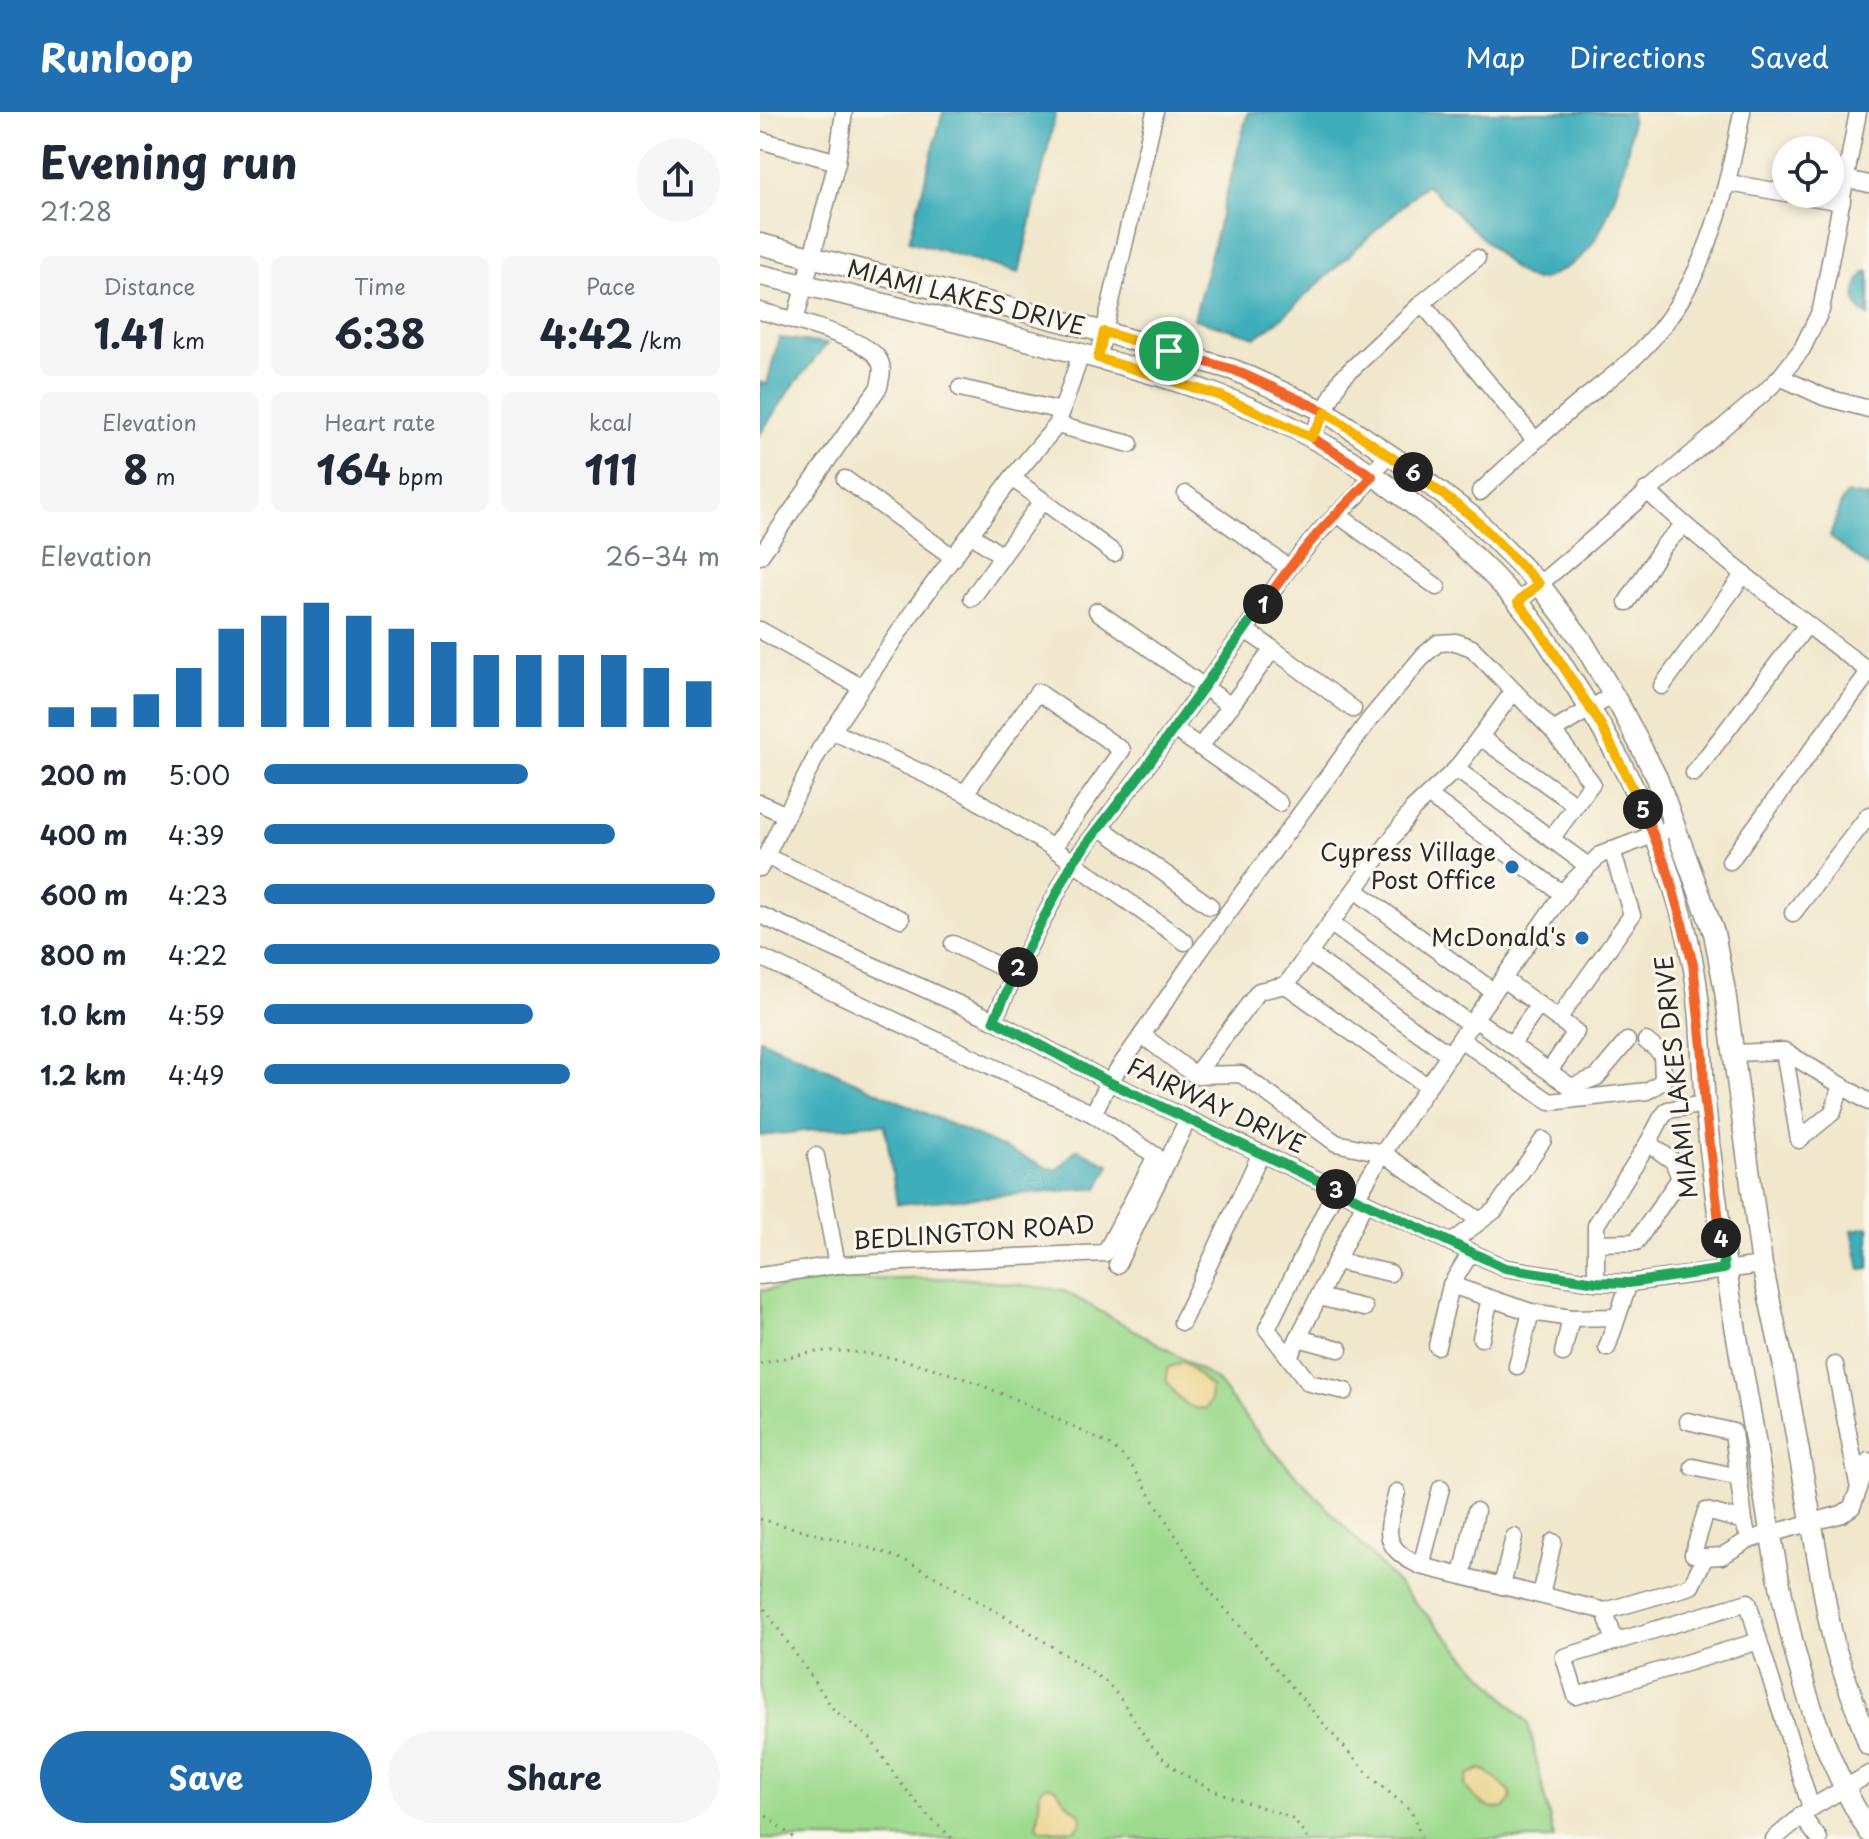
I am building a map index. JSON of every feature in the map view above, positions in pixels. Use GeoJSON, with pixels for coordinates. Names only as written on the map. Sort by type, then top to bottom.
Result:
{"type":"FeatureCollection","features":[{"type":"Feature","properties":{"kind":"main road","name":"MIAMI LAKES DRIVE"},"geometry":{"type":"LineString","coordinates":[[760,244],[1104,332],[1234,370],[1326,412],[1388,453],[1474,518],[1539,584],[1581,639],[1657,778],[1668,872],[1693,964],[1724,1269],[1792,1646],[1822,1740],[1843,1788],[1869,1832]]}},
{"type":"Feature","properties":{"kind":"main road","name":"MIAMI LAKES DRIVE"},"geometry":{"type":"LineString","coordinates":[[760,275],[1090,356],[1221,396],[1311,437],[1372,476],[1459,542],[1518,602],[1539,629],[1664,831],[1714,933],[1762,1265],[1783,1362],[1835,1648],[1869,1745]]}},
{"type":"Feature","properties":{"kind":"street"},"geometry":{"type":"LineString","coordinates":[[795,321],[837,162],[844,112]]}},
{"type":"Feature","properties":{"kind":"street"},"geometry":{"type":"LineString","coordinates":[[901,919],[763,862],[832,731],[1012,478],[1059,418],[1104,332],[1155,112]]}},
{"type":"Feature","properties":{"kind":"street"},"geometry":{"type":"LineString","coordinates":[[1480,492],[1535,440],[1642,350],[1674,309],[1710,244],[1729,183],[1742,112]]}},
{"type":"Feature","properties":{"kind":"street"},"geometry":{"type":"LineString","coordinates":[[1844,190],[1858,112]]}},
{"type":"Feature","properties":{"kind":"street"},"geometry":{"type":"LineString","coordinates":[[760,140],[837,162]]}},
{"type":"Feature","properties":{"kind":"street"},"geometry":{"type":"LineString","coordinates":[[1846,179],[1869,184]]}},
{"type":"Feature","properties":{"kind":"street"},"geometry":{"type":"LineString","coordinates":[[1729,183],[1772,191]]}},
{"type":"Feature","properties":{"kind":"street"},"geometry":{"type":"LineString","coordinates":[[1518,602],[1780,377],[1802,349],[1821,310],[1841,208]]}},
{"type":"Feature","properties":{"kind":"street"},"geometry":{"type":"LineString","coordinates":[[1311,437],[1341,379],[1422,303],[1477,258]]}},
{"type":"Feature","properties":{"kind":"street"},"geometry":{"type":"LineString","coordinates":[[1422,303],[1535,440]]}},
{"type":"Feature","properties":{"kind":"street"},"geometry":{"type":"LineString","coordinates":[[760,311],[862,345],[878,357],[883,370],[879,387],[760,556]]}},
{"type":"Feature","properties":{"kind":"street"},"geometry":{"type":"LineString","coordinates":[[1780,377],[1824,397],[1869,409]]}},
{"type":"Feature","properties":{"kind":"street"},"geometry":{"type":"LineString","coordinates":[[960,388],[1059,418],[1130,444]]}},
{"type":"Feature","properties":{"kind":"street"},"geometry":{"type":"LineString","coordinates":[[994,1020],[1073,862],[1147,766],[1289,568],[1357,496],[1388,453]]}},
{"type":"Feature","properties":{"kind":"street"},"geometry":{"type":"LineString","coordinates":[[1012,478],[1114,553]]}},
{"type":"Feature","properties":{"kind":"street"},"geometry":{"type":"LineString","coordinates":[[845,479],[954,558]]}},
{"type":"Feature","properties":{"kind":"street"},"geometry":{"type":"LineString","coordinates":[[1646,490],[1744,574],[1869,672],[1730,861]]}},
{"type":"Feature","properties":{"kind":"street"},"geometry":{"type":"LineString","coordinates":[[1186,494],[1289,568]]}},
{"type":"Feature","properties":{"kind":"street"},"geometry":{"type":"LineString","coordinates":[[972,598],[1042,501]]}},
{"type":"Feature","properties":{"kind":"street"},"geometry":{"type":"LineString","coordinates":[[1337,514],[1437,587]]}},
{"type":"Feature","properties":{"kind":"street"},"geometry":{"type":"LineString","coordinates":[[1627,602],[1663,546],[1684,525]]}},
{"type":"Feature","properties":{"kind":"street"},"geometry":{"type":"LineString","coordinates":[[972,535],[1002,556]]}},
{"type":"Feature","properties":{"kind":"street"},"geometry":{"type":"LineString","coordinates":[[1662,686],[1744,574]]}},
{"type":"Feature","properties":{"kind":"street"},"geometry":{"type":"LineString","coordinates":[[1097,611],[1231,706]]}},
{"type":"Feature","properties":{"kind":"street"},"geometry":{"type":"LineString","coordinates":[[1694,773],[1807,625]]}},
{"type":"Feature","properties":{"kind":"street"},"geometry":{"type":"LineString","coordinates":[[760,630],[861,687]]}},
{"type":"Feature","properties":{"kind":"street"},"geometry":{"type":"LineString","coordinates":[[1245,630],[1353,709]]}},
{"type":"Feature","properties":{"kind":"street"},"geometry":{"type":"LineString","coordinates":[[1093,1114],[1109,1082],[1199,952],[1370,719],[1424,655],[1438,643],[1456,642],[1472,648],[1487,661],[1553,731],[1592,783],[1551,839]]}},
{"type":"Feature","properties":{"kind":"street"},"geometry":{"type":"LineString","coordinates":[[1200,747],[1273,649]]}},
{"type":"Feature","properties":{"kind":"street"},"geometry":{"type":"LineString","coordinates":[[965,793],[1038,692],[1147,766]]}},
{"type":"Feature","properties":{"kind":"street"},"geometry":{"type":"LineString","coordinates":[[1195,1075],[1259,991],[1286,985],[1413,809],[1456,769],[1513,692]]}},
{"type":"Feature","properties":{"kind":"street"},"geometry":{"type":"LineString","coordinates":[[1553,731],[1613,695]]}},
{"type":"Feature","properties":{"kind":"street"},"geometry":{"type":"LineString","coordinates":[[1174,729],[1279,803]]}},
{"type":"Feature","properties":{"kind":"street"},"geometry":{"type":"LineString","coordinates":[[832,731],[965,793],[1053,848],[1185,942]]}},
{"type":"Feature","properties":{"kind":"street"},"geometry":{"type":"LineString","coordinates":[[1480,737],[1576,805]]}},
{"type":"Feature","properties":{"kind":"street"},"geometry":{"type":"LineString","coordinates":[[1053,848],[1122,750]]}},
{"type":"Feature","properties":{"kind":"street"},"geometry":{"type":"LineString","coordinates":[[1456,769],[1588,866]]}},
{"type":"Feature","properties":{"kind":"street"},"geometry":{"type":"LineString","coordinates":[[1428,795],[1563,894]]}},
{"type":"Feature","properties":{"kind":"street"},"geometry":{"type":"LineString","coordinates":[[760,803],[786,815]]}},
{"type":"Feature","properties":{"kind":"street"},"geometry":{"type":"LineString","coordinates":[[1793,913],[1869,815]]}},
{"type":"Feature","properties":{"kind":"street"},"geometry":{"type":"LineString","coordinates":[[1100,827],[1210,906]]}},
{"type":"Feature","properties":{"kind":"street"},"geometry":{"type":"LineString","coordinates":[[1289,1357],[1336,1261],[1383,1153],[1563,894],[1600,855],[1664,831]]}},
{"type":"Feature","properties":{"kind":"street"},"geometry":{"type":"LineString","coordinates":[[1558,1019],[1632,915],[1612,850]]}},
{"type":"Feature","properties":{"kind":"street"},"geometry":{"type":"LineString","coordinates":[[1355,890],[1498,986],[1539,1005],[1576,1032],[1549,1071]]}},
{"type":"Feature","properties":{"kind":"street","name":"FAIRWAY DRIVE"},"geometry":{"type":"LineString","coordinates":[[760,915],[994,1020],[1109,1082],[1505,1268],[1596,1282],[1629,1283],[1762,1265]]}},
{"type":"Feature","properties":{"kind":"street"},"geometry":{"type":"LineString","coordinates":[[1330,923],[1571,1087],[1597,1077],[1627,1041]]}},
{"type":"Feature","properties":{"kind":"street"},"geometry":{"type":"LineString","coordinates":[[953,944],[1015,974]]}},
{"type":"Feature","properties":{"kind":"street"},"geometry":{"type":"LineString","coordinates":[[1308,953],[1450,1055]]}},
{"type":"Feature","properties":{"kind":"street","name":"BEDLINGTON ROAD"},"geometry":{"type":"LineString","coordinates":[[760,957],[1093,1114],[1156,1156],[1105,1253],[837,1265],[760,1276]]}},
{"type":"Feature","properties":{"kind":"street"},"geometry":{"type":"LineString","coordinates":[[1286,985],[1428,1087]]}},
{"type":"Feature","properties":{"kind":"street"},"geometry":{"type":"LineString","coordinates":[[1511,1045],[1539,1005]]}},
{"type":"Feature","properties":{"kind":"street"},"geometry":{"type":"LineString","coordinates":[[1142,1035],[1195,1075],[1241,1074],[1336,1143],[1383,1153],[1480,1221]]}},
{"type":"Feature","properties":{"kind":"street"},"geometry":{"type":"LineString","coordinates":[[1460,1039],[1550,1102],[1647,1091],[1663,1081],[1662,1054],[1646,1041]]}},
{"type":"Feature","properties":{"kind":"street"},"geometry":{"type":"LineString","coordinates":[[1733,1053],[1784,1051],[1868,1099]]}},
{"type":"Feature","properties":{"kind":"street"},"geometry":{"type":"LineString","coordinates":[[1784,1051],[1799,1140],[1833,1112],[1841,1085]]}},
{"type":"Feature","properties":{"kind":"street"},"geometry":{"type":"LineString","coordinates":[[1596,1282],[1596,1225],[1662,1117],[1668,1110],[1705,1104]]}},
{"type":"Feature","properties":{"kind":"street"},"geometry":{"type":"LineString","coordinates":[[1117,1265],[1188,1119]]}},
{"type":"Feature","properties":{"kind":"street"},"geometry":{"type":"LineString","coordinates":[[1451,1243],[1495,1210],[1543,1140]]}},
{"type":"Feature","properties":{"kind":"street"},"geometry":{"type":"LineString","coordinates":[[1597,1243],[1636,1242],[1680,1178],[1673,1161],[1648,1143]]}},
{"type":"Feature","properties":{"kind":"street"},"geometry":{"type":"LineString","coordinates":[[1182,1322],[1261,1153]]}},
{"type":"Feature","properties":{"kind":"street"},"geometry":{"type":"LineString","coordinates":[[816,1156],[837,1265]]}},
{"type":"Feature","properties":{"kind":"street"},"geometry":{"type":"LineString","coordinates":[[1336,1189],[1267,1329],[1309,1383],[1345,1391]]}},
{"type":"Feature","properties":{"kind":"street"},"geometry":{"type":"LineString","coordinates":[[1437,1346],[1451,1285],[1471,1252]]}},
{"type":"Feature","properties":{"kind":"street"},"geometry":{"type":"LineString","coordinates":[[1336,1261],[1390,1273]]}},
{"type":"Feature","properties":{"kind":"street"},"geometry":{"type":"LineString","coordinates":[[1607,1348],[1629,1283]]}},
{"type":"Feature","properties":{"kind":"street"},"geometry":{"type":"LineString","coordinates":[[1451,1285],[1531,1312],[1571,1318],[1615,1317]]}},
{"type":"Feature","properties":{"kind":"street"},"geometry":{"type":"LineString","coordinates":[[1319,1297],[1364,1308]]}},
{"type":"Feature","properties":{"kind":"street"},"geometry":{"type":"LineString","coordinates":[[1481,1338],[1490,1298]]}},
{"type":"Feature","properties":{"kind":"street"},"geometry":{"type":"LineString","coordinates":[[1517,1366],[1531,1312]]}},
{"type":"Feature","properties":{"kind":"street"},"geometry":{"type":"LineString","coordinates":[[1563,1353],[1571,1318]]}},
{"type":"Feature","properties":{"kind":"street"},"geometry":{"type":"LineString","coordinates":[[1298,1338],[1339,1349]]}},
{"type":"Feature","properties":{"kind":"street"},"geometry":{"type":"LineString","coordinates":[[1835,1365],[1858,1484]]}},
{"type":"Feature","properties":{"kind":"street"},"geometry":{"type":"LineString","coordinates":[[1688,1421],[1733,1432],[1748,1540]]}},
{"type":"Feature","properties":{"kind":"street"},"geometry":{"type":"LineString","coordinates":[[1674,1549],[1722,1556],[1748,1540],[1842,1514],[1852,1507],[1869,1461]]}},
{"type":"Feature","properties":{"kind":"street"},"geometry":{"type":"LineString","coordinates":[[1693,1467],[1739,1477]]}},
{"type":"Feature","properties":{"kind":"street"},"geometry":{"type":"LineString","coordinates":[[1421,1566],[1441,1488]]}},
{"type":"Feature","properties":{"kind":"street"},"geometry":{"type":"LineString","coordinates":[[1397,1492],[1387,1529],[1391,1546],[1406,1560],[1605,1611],[1691,1586],[1706,1511],[1744,1521]]}},
{"type":"Feature","properties":{"kind":"street"},"geometry":{"type":"LineString","coordinates":[[1462,1576],[1476,1511]]}},
{"type":"Feature","properties":{"kind":"street"},"geometry":{"type":"LineString","coordinates":[[1502,1586],[1514,1537]]}},
{"type":"Feature","properties":{"kind":"street"},"geometry":{"type":"LineString","coordinates":[[1541,1595],[1553,1542]]}},
{"type":"Feature","properties":{"kind":"street"},"geometry":{"type":"LineString","coordinates":[[1759,1641],[1576,1696],[1564,1657],[1748,1602],[1759,1641],[1806,1812],[1819,1839]]}},
{"type":"Feature","properties":{"kind":"street"},"geometry":{"type":"LineString","coordinates":[[1605,1611],[1615,1642]]}},
{"type":"Feature","properties":{"kind":"street"},"geometry":{"type":"LineString","coordinates":[[1774,1839],[1806,1812],[1869,1774]]}},
{"type":"Feature","properties":{"kind":"path"},"geometry":{"type":"LineString","coordinates":[[760,1364],[797,1355],[836,1351],[885,1357],[945,1370],[1108,1444],[1135,1470],[1210,1591],[1370,1776],[1411,1811],[1422,1839]]}},
{"type":"Feature","properties":{"kind":"path"},"geometry":{"type":"LineString","coordinates":[[760,1519],[830,1536],[900,1559],[1016,1623],[1105,1681],[1154,1748],[1172,1765],[1211,1791],[1285,1815],[1294,1820],[1308,1839]]}},
{"type":"Feature","properties":{"kind":"path"},"geometry":{"type":"LineString","coordinates":[[760,1602],[834,1710],[870,1738],[899,1781],[927,1815],[953,1839]]}},
{"type":"Feature","properties":{"kind":"path"},"geometry":{"type":"LineString","coordinates":[[760,1811],[795,1839]]}},
{"type":"Feature","properties":{"kind":"green space"},"geometry":{"type":"Polygon","coordinates":[[[961,1278],[1062,1290],[1216,1380],[1266,1443],[1528,1723],[1554,1839],[760,1839],[760,1291],[830,1280],[961,1278]]]}},
{"type":"Feature","properties":{"kind":"sand"},"geometry":{"type":"Polygon","coordinates":[[[1185,1363],[1211,1387],[1210,1402],[1206,1408],[1188,1405],[1167,1382],[1167,1368],[1185,1363]]]}},
{"type":"Feature","properties":{"kind":"sand"},"geometry":{"type":"Polygon","coordinates":[[[1480,1769],[1510,1791],[1511,1798],[1505,1808],[1493,1808],[1482,1803],[1465,1786],[1468,1775],[1480,1769]]]}},
{"type":"Feature","properties":{"kind":"sand"},"geometry":{"type":"Polygon","coordinates":[[[1047,1785],[1057,1789],[1082,1817],[1076,1830],[1044,1831],[1037,1827],[1039,1791],[1047,1785]]]}},
{"type":"Feature","properties":{"kind":"water"},"geometry":{"type":"Polygon","coordinates":[[[943,112],[1056,112],[1019,273],[909,241],[943,112]]]}},
{"type":"Feature","properties":{"kind":"water"},"geometry":{"type":"Polygon","coordinates":[[[1248,112],[1631,112],[1631,127],[1618,186],[1603,224],[1585,253],[1562,270],[1538,280],[1524,276],[1426,184],[1276,323],[1256,337],[1194,319],[1248,112]]]}},
{"type":"Feature","properties":{"kind":"water"},"geometry":{"type":"Polygon","coordinates":[[[1869,271],[1869,316],[1858,307],[1855,296],[1861,278],[1869,271]]]}},
{"type":"Feature","properties":{"kind":"water"},"geometry":{"type":"Polygon","coordinates":[[[779,338],[827,344],[760,434],[760,382],[767,384],[779,338]]]}},
{"type":"Feature","properties":{"kind":"water"},"geometry":{"type":"Polygon","coordinates":[[[1847,494],[1869,497],[1869,567],[1830,537],[1847,494]]]}},
{"type":"Feature","properties":{"kind":"water"},"geometry":{"type":"Polygon","coordinates":[[[760,1039],[1048,1168],[1057,1170],[1077,1149],[1110,1165],[1098,1188],[897,1204],[885,1125],[760,1136],[760,1039]]]}},
{"type":"Feature","properties":{"kind":"water"},"geometry":{"type":"Polygon","coordinates":[[[1869,1227],[1869,1269],[1860,1270],[1852,1230],[1869,1227]]]}},
{"type":"Feature","properties":{"kind":"place","name":"Cypress Village Post Office"},"geometry":{"type":"Point","coordinates":[1512,867]}},
{"type":"Feature","properties":{"kind":"place","name":"McDonald's"},"geometry":{"type":"Point","coordinates":[1582,938]}},
{"type":"Feature","properties":{"kind":"route"},"geometry":{"type":"LineString","coordinates":[[1169,351],[1104,332],[1098,358],[1221,396],[1311,437],[1326,412],[1388,453],[1474,518],[1539,584],[1518,602],[1601,725],[1650,821],[1685,930],[1697,997],[1704,1096],[1724,1269],[1629,1283],[1596,1282],[1505,1268],[1109,1082],[994,1020],[1073,862],[1147,766],[1289,568],[1372,476],[1311,437],[1326,412],[1234,370],[1169,351]]}}]}
